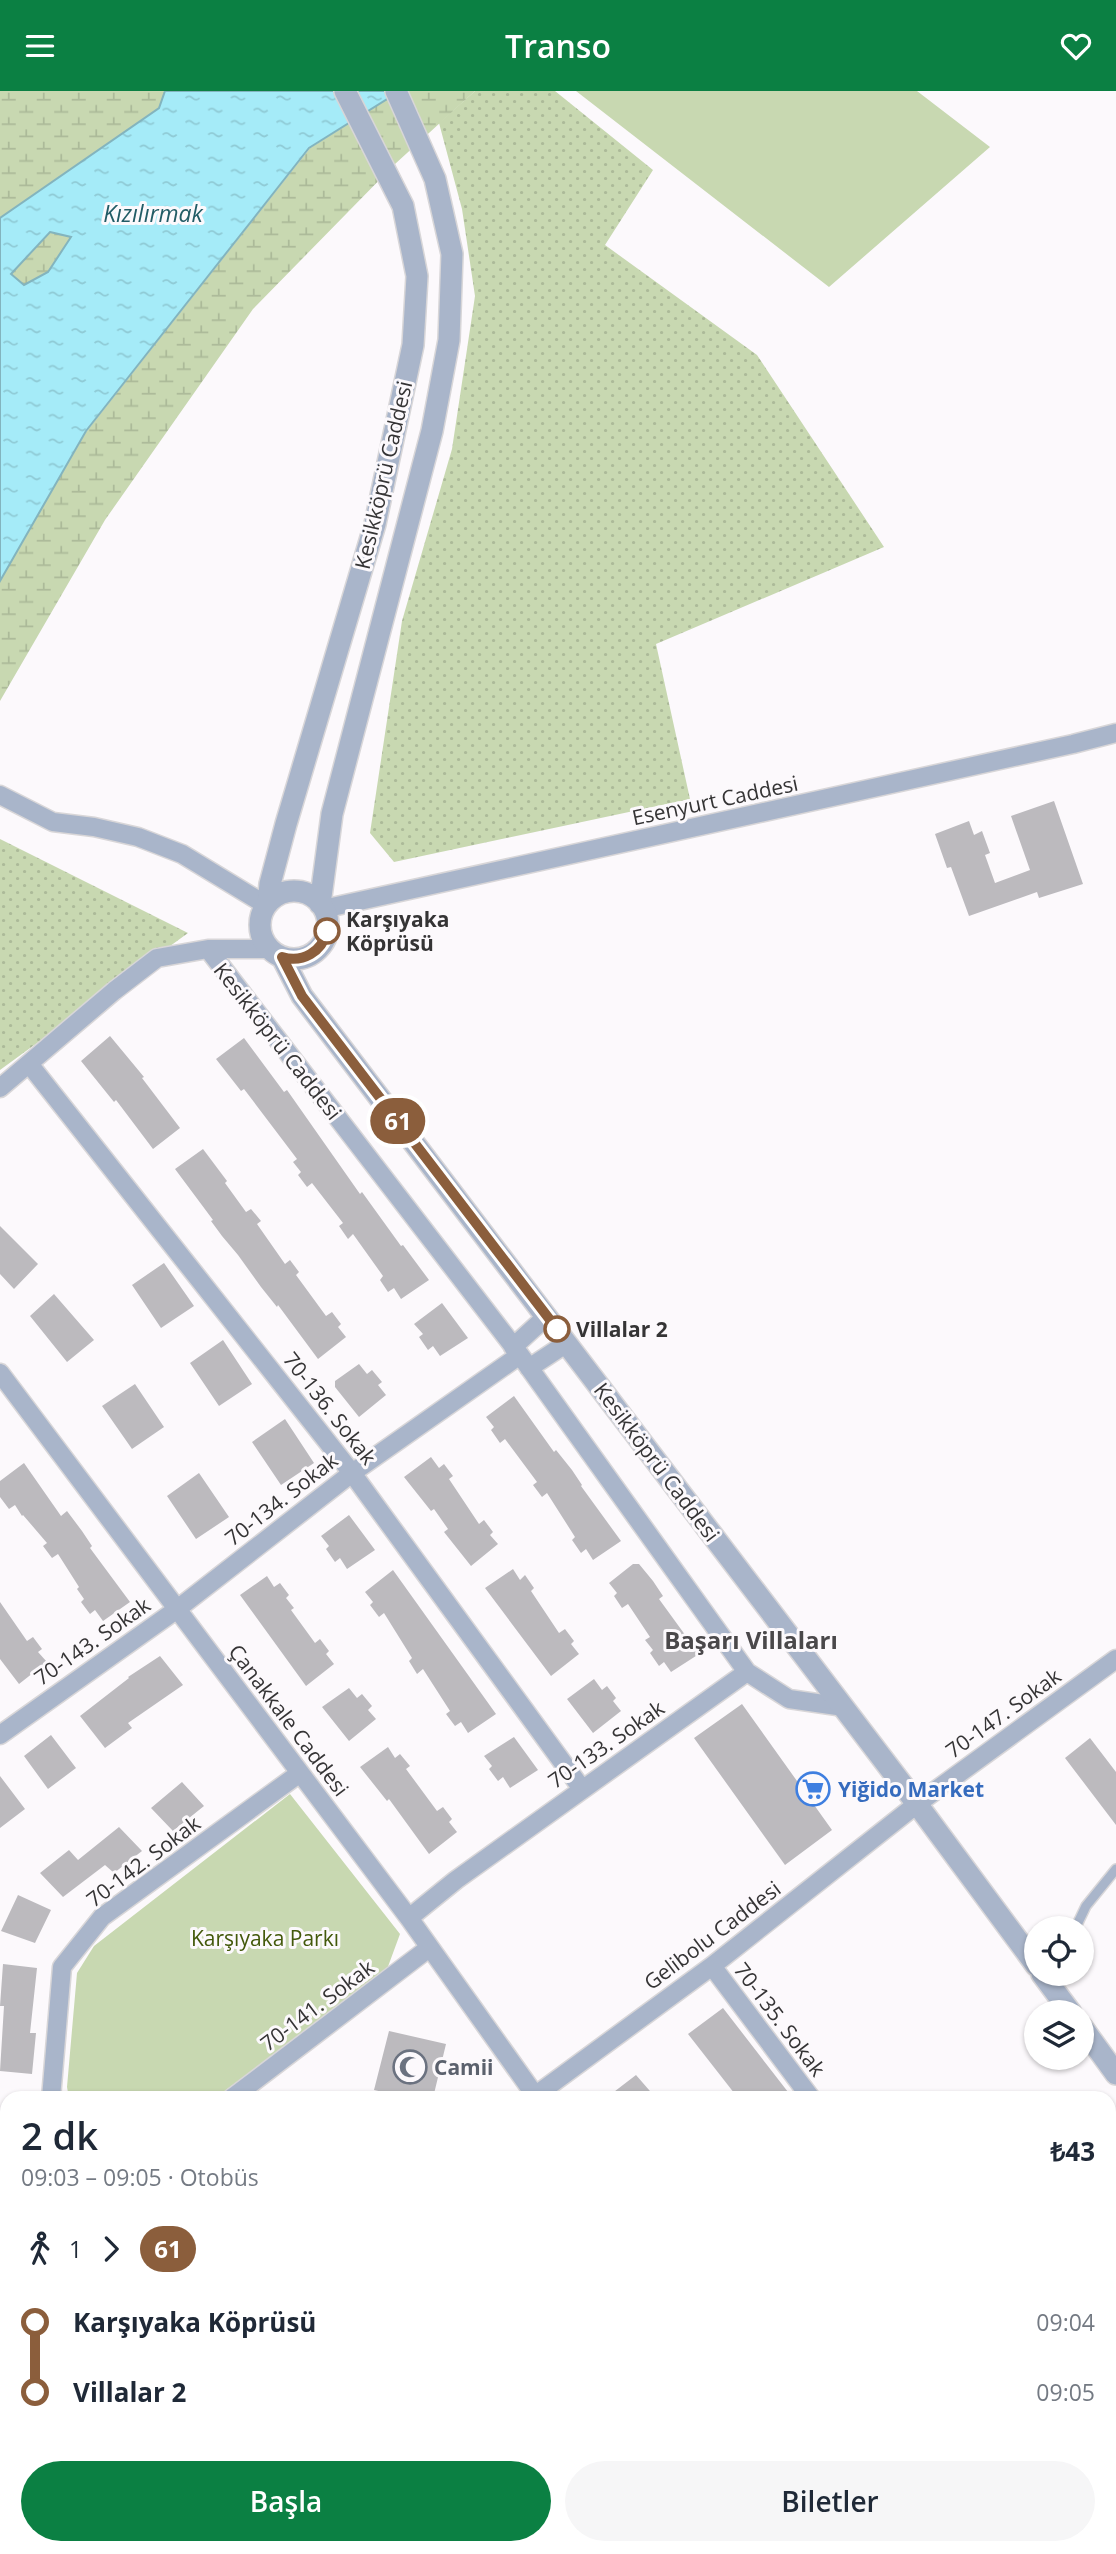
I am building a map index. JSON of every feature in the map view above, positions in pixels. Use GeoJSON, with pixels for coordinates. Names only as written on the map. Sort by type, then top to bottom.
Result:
{"type":"FeatureCollection","features":[{"type":"Feature","properties":{"kind":"street","name":"Kesikköprü Caddesi"},"geometry":{"type":"LineString","coordinates":[[267,904],[286,824],[375,524],[413,345],[417,276],[404,206],[345,91]]}},
{"type":"Feature","properties":{"kind":"street","name":"Kesikköprü Caddesi"},"geometry":{"type":"LineString","coordinates":[[322,906],[332,814],[432,431],[449,340],[452,254],[435,179],[396,91]]}},
{"type":"Feature","properties":{"kind":"street","name":"Esenyurt Caddesi"},"geometry":{"type":"LineString","coordinates":[[322,906],[1116,733]]}},
{"type":"Feature","properties":{"kind":"street"},"geometry":{"type":"LineString","coordinates":[[0,795],[54,822],[116,832],[182,854],[267,904]]}},
{"type":"Feature","properties":{"kind":"street"},"geometry":{"type":"LineString","coordinates":[[0,1088],[157,958],[208,949],[275,953],[302,958],[312,954],[321,945],[327,929],[322,906],[309,895],[292,891],[280,894],[267,904],[261,916],[260,927],[262,939],[275,953]]}},
{"type":"Feature","properties":{"kind":"street","name":"Kesikköprü Caddesi"},"geometry":{"type":"LineString","coordinates":[[208,949],[521,1356],[747,1672]]}},
{"type":"Feature","properties":{"kind":"street","name":"Kesikköprü Caddesi"},"geometry":{"type":"LineString","coordinates":[[275,953],[302,996],[1024,1947]]}},
{"type":"Feature","properties":{"kind":"street","name":"70-136. Sokak"},"geometry":{"type":"LineString","coordinates":[[30,1065],[352,1472],[582,1789]]}},
{"type":"Feature","properties":{"kind":"street"},"geometry":{"type":"LineString","coordinates":[[521,1356],[547,1316]]}},
{"type":"Feature","properties":{"kind":"street"},"geometry":{"type":"LineString","coordinates":[[521,1356],[567,1343]]}},
{"type":"Feature","properties":{"kind":"street","name":"70-134. Sokak"},"geometry":{"type":"LineString","coordinates":[[176,1609],[352,1472],[521,1356]]}},
{"type":"Feature","properties":{"kind":"street","name":"Çanakkale Caddesi"},"geometry":{"type":"LineString","coordinates":[[0,1373],[409,1918],[531,2091]]}},
{"type":"Feature","properties":{"kind":"street","name":"70-143. Sokak"},"geometry":{"type":"LineString","coordinates":[[2,1729],[176,1609]]}},
{"type":"Feature","properties":{"kind":"street","name":"70-147. Sokak"},"geometry":{"type":"LineString","coordinates":[[917,1804],[1116,1659]]}},
{"type":"Feature","properties":{"kind":"street"},"geometry":{"type":"LineString","coordinates":[[747,1672],[789,1699],[844,1707]]}},
{"type":"Feature","properties":{"kind":"street","name":"70-133. Sokak"},"geometry":{"type":"LineString","coordinates":[[409,1918],[456,1880],[747,1672]]}},
{"type":"Feature","properties":{"kind":"street","name":"70-142. Sokak"},"geometry":{"type":"LineString","coordinates":[[52,2091],[62,1967],[102,1917],[300,1773]]}},
{"type":"Feature","properties":{"kind":"street","name":"Gelibolu Caddesi"},"geometry":{"type":"LineString","coordinates":[[543,2091],[712,1966],[917,1804]]}},
{"type":"Feature","properties":{"kind":"street","name":"70-141. Sokak"},"geometry":{"type":"LineString","coordinates":[[241,2091],[429,1948]]}},
{"type":"Feature","properties":{"kind":"street","name":"70-135. Sokak"},"geometry":{"type":"LineString","coordinates":[[712,1966],[806,2091]]}},
{"type":"Feature","properties":{"kind":"street"},"geometry":{"type":"LineString","coordinates":[[1094,2044],[1116,2074]]}},
{"type":"Feature","properties":{"kind":"lane"},"geometry":{"type":"LineString","coordinates":[[1081,1916],[1086,1906],[1116,1869]]}},
{"type":"Feature","properties":{"kind":"green space"},"geometry":{"type":"Polygon","coordinates":[[[0,91],[165,91],[159,108],[0,218],[0,91]]]}},
{"type":"Feature","properties":{"kind":"green space"},"geometry":{"type":"Polygon","coordinates":[[[400,91],[475,91],[395,164],[253,309],[105,520],[0,701],[0,581],[86,432],[310,148],[400,91]]]}},
{"type":"Feature","properties":{"kind":"green space"},"geometry":{"type":"Polygon","coordinates":[[[475,91],[555,91],[653,170],[605,245],[757,355],[884,547],[656,644],[690,799],[394,862],[370,833],[402,621],[452,449],[475,296],[462,209],[439,123],[475,91]]]}},
{"type":"Feature","properties":{"kind":"green space"},"geometry":{"type":"Polygon","coordinates":[[[576,91],[917,91],[990,147],[829,287],[576,91]]]}},
{"type":"Feature","properties":{"kind":"green space"},"geometry":{"type":"Polygon","coordinates":[[[50,232],[71,237],[48,272],[25,286],[10,274],[50,232]]]}},
{"type":"Feature","properties":{"kind":"green space"},"geometry":{"type":"Polygon","coordinates":[[[0,839],[188,933],[0,1070],[0,839]]]}},
{"type":"Feature","properties":{"kind":"green space","name":"Karşıyaka Parkı"},"geometry":{"type":"Polygon","coordinates":[[[290,1794],[400,1934],[386,1972],[224,2091],[68,2091],[77,1973],[94,1946],[290,1794]]]}},
{"type":"Feature","properties":{"kind":"water","name":"Kızılırmak"},"geometry":{"type":"Polygon","coordinates":[[[165,91],[400,91],[309,148],[86,431],[0,581],[0,218],[159,108],[165,91]],[[50,232],[11,274],[24,285],[48,272],[71,237],[50,232]]]}},
{"type":"Feature","properties":{"kind":"building"},"geometry":{"type":"Polygon","coordinates":[[[1054,801],[1083,884],[1039,898],[1037,892],[969,916],[951,867],[947,868],[935,834],[969,821],[974,835],[982,831],[990,853],[985,855],[995,883],[1030,870],[1011,816],[1054,801]]]}},
{"type":"Feature","properties":{"kind":"building"},"geometry":{"type":"Polygon","coordinates":[[[110,1036],[144,1077],[142,1078],[180,1128],[153,1149],[116,1100],[114,1102],[81,1061],[110,1036]]]}},
{"type":"Feature","properties":{"kind":"building"},"geometry":{"type":"Polygon","coordinates":[[[244,1038],[284,1092],[287,1090],[360,1194],[362,1192],[429,1280],[401,1299],[394,1288],[388,1292],[380,1280],[383,1276],[353,1234],[348,1239],[339,1226],[343,1223],[312,1183],[307,1187],[293,1162],[297,1159],[244,1089],[241,1091],[216,1059],[244,1038]]]}},
{"type":"Feature","properties":{"kind":"building"},"geometry":{"type":"Polygon","coordinates":[[[203,1149],[246,1212],[251,1209],[261,1221],[257,1224],[285,1264],[290,1260],[299,1272],[296,1275],[326,1316],[332,1312],[341,1324],[338,1327],[346,1337],[318,1359],[222,1236],[175,1169],[203,1149]]]}},
{"type":"Feature","properties":{"kind":"building"},"geometry":{"type":"Polygon","coordinates":[[[0,1226],[38,1264],[14,1289],[0,1274],[0,1226]]]}},
{"type":"Feature","properties":{"kind":"building"},"geometry":{"type":"Polygon","coordinates":[[[164,1263],[194,1306],[161,1328],[132,1285],[164,1263]]]}},
{"type":"Feature","properties":{"kind":"building"},"geometry":{"type":"Polygon","coordinates":[[[54,1294],[94,1340],[67,1362],[30,1316],[54,1294]]]}},
{"type":"Feature","properties":{"kind":"building"},"geometry":{"type":"Polygon","coordinates":[[[442,1303],[468,1338],[440,1356],[433,1346],[428,1350],[419,1337],[423,1334],[414,1324],[442,1303]]]}},
{"type":"Feature","properties":{"kind":"building"},"geometry":{"type":"Polygon","coordinates":[[[223,1340],[252,1384],[219,1406],[190,1363],[223,1340]]]}},
{"type":"Feature","properties":{"kind":"building"},"geometry":{"type":"Polygon","coordinates":[[[359,1364],[367,1374],[372,1370],[382,1382],[378,1385],[386,1395],[359,1417],[335,1387],[335,1381],[359,1364]]]}},
{"type":"Feature","properties":{"kind":"building"},"geometry":{"type":"Polygon","coordinates":[[[135,1384],[164,1427],[132,1449],[102,1406],[135,1384]]]}},
{"type":"Feature","properties":{"kind":"building"},"geometry":{"type":"Polygon","coordinates":[[[514,1396],[554,1452],[556,1450],[572,1470],[621,1541],[593,1560],[586,1549],[581,1553],[572,1540],[575,1537],[547,1493],[542,1497],[533,1485],[537,1482],[505,1439],[500,1443],[491,1430],[494,1427],[486,1417],[514,1396]]]}},
{"type":"Feature","properties":{"kind":"building"},"geometry":{"type":"Polygon","coordinates":[[[285,1419],[314,1463],[281,1485],[252,1442],[285,1419]]]}},
{"type":"Feature","properties":{"kind":"building"},"geometry":{"type":"Polygon","coordinates":[[[431,1457],[439,1468],[444,1464],[453,1476],[449,1479],[479,1524],[484,1520],[493,1532],[490,1535],[498,1544],[471,1566],[444,1532],[448,1529],[434,1509],[431,1511],[404,1477],[431,1457]]]}},
{"type":"Feature","properties":{"kind":"building"},"geometry":{"type":"Polygon","coordinates":[[[24,1463],[61,1516],[67,1511],[92,1546],[90,1548],[130,1602],[103,1621],[95,1610],[90,1614],[81,1602],[84,1599],[77,1589],[79,1587],[58,1554],[52,1558],[43,1546],[47,1543],[15,1505],[9,1509],[0,1497],[0,1481],[24,1463]]]}},
{"type":"Feature","properties":{"kind":"building"},"geometry":{"type":"Polygon","coordinates":[[[199,1473],[229,1517],[196,1539],[167,1496],[199,1473]]]}},
{"type":"Feature","properties":{"kind":"building"},"geometry":{"type":"Polygon","coordinates":[[[349,1515],[375,1550],[347,1569],[340,1558],[335,1562],[326,1549],[329,1546],[321,1536],[349,1515]]]}},
{"type":"Feature","properties":{"kind":"building"},"geometry":{"type":"Polygon","coordinates":[[[633,1564],[639,1564],[653,1581],[663,1596],[659,1599],[699,1654],[671,1672],[664,1662],[659,1666],[650,1653],[653,1650],[645,1640],[650,1637],[628,1604],[622,1608],[614,1596],[617,1593],[609,1583],[633,1564]]]}},
{"type":"Feature","properties":{"kind":"building"},"geometry":{"type":"Polygon","coordinates":[[[513,1569],[520,1580],[525,1575],[534,1588],[531,1591],[559,1633],[565,1629],[579,1654],[551,1676],[485,1588],[513,1569]]]}},
{"type":"Feature","properties":{"kind":"building"},"geometry":{"type":"Polygon","coordinates":[[[393,1570],[496,1714],[468,1733],[461,1722],[455,1726],[446,1714],[450,1711],[423,1669],[417,1674],[409,1661],[412,1658],[384,1613],[379,1617],[370,1605],[373,1602],[365,1592],[393,1570]]]}},
{"type":"Feature","properties":{"kind":"building"},"geometry":{"type":"Polygon","coordinates":[[[267,1576],[274,1587],[280,1583],[289,1595],[286,1598],[294,1608],[291,1610],[315,1643],[320,1639],[334,1664],[306,1686],[240,1595],[267,1576]]]}},
{"type":"Feature","properties":{"kind":"building"},"geometry":{"type":"Polygon","coordinates":[[[0,1602],[27,1641],[33,1637],[42,1649],[38,1652],[47,1662],[19,1684],[0,1659],[0,1602]]]}},
{"type":"Feature","properties":{"kind":"building"},"geometry":{"type":"Polygon","coordinates":[[[160,1656],[183,1685],[128,1723],[132,1728],[105,1748],[80,1716],[128,1677],[160,1656]]]}},
{"type":"Feature","properties":{"kind":"building"},"geometry":{"type":"Polygon","coordinates":[[[594,1679],[602,1690],[607,1686],[621,1711],[593,1733],[567,1699],[594,1679]]]}},
{"type":"Feature","properties":{"kind":"building"},"geometry":{"type":"Polygon","coordinates":[[[349,1688],[357,1698],[362,1694],[372,1706],[368,1710],[376,1719],[349,1741],[322,1707],[349,1688]]]}},
{"type":"Feature","properties":{"kind":"building"},"geometry":{"type":"Polygon","coordinates":[[[742,1704],[832,1830],[785,1865],[694,1738],[742,1704]]]}},
{"type":"Feature","properties":{"kind":"building"},"geometry":{"type":"Polygon","coordinates":[[[51,1735],[76,1768],[48,1789],[24,1756],[51,1735]]]}},
{"type":"Feature","properties":{"kind":"building"},"geometry":{"type":"Polygon","coordinates":[[[514,1737],[538,1770],[510,1788],[503,1777],[498,1781],[484,1756],[514,1737]]]}},
{"type":"Feature","properties":{"kind":"building"},"geometry":{"type":"Polygon","coordinates":[[[1090,1738],[1116,1772],[1116,1825],[1065,1758],[1090,1738]]]}},
{"type":"Feature","properties":{"kind":"building"},"geometry":{"type":"Polygon","coordinates":[[[388,1747],[395,1758],[400,1754],[410,1766],[406,1769],[437,1811],[443,1807],[457,1832],[429,1854],[389,1799],[387,1801],[360,1767],[388,1747]]]}},
{"type":"Feature","properties":{"kind":"building"},"geometry":{"type":"Polygon","coordinates":[[[0,1776],[25,1809],[0,1828],[0,1776]]]}},
{"type":"Feature","properties":{"kind":"building"},"geometry":{"type":"Polygon","coordinates":[[[182,1782],[204,1806],[173,1831],[151,1808],[182,1782]]]}},
{"type":"Feature","properties":{"kind":"building"},"geometry":{"type":"Polygon","coordinates":[[[119,1827],[142,1851],[114,1873],[105,1865],[63,1897],[40,1873],[69,1850],[78,1860],[119,1827]]]}},
{"type":"Feature","properties":{"kind":"building"},"geometry":{"type":"Polygon","coordinates":[[[18,1895],[51,1910],[35,1943],[1,1931],[18,1895]]]}},
{"type":"Feature","properties":{"kind":"building"},"geometry":{"type":"Polygon","coordinates":[[[3,1964],[37,1968],[30,2033],[36,2033],[32,2074],[0,2071],[4,2006],[0,2006],[3,1964]]]}},
{"type":"Feature","properties":{"kind":"building"},"geometry":{"type":"Polygon","coordinates":[[[723,2008],[787,2091],[733,2091],[688,2034],[723,2008]]]}},
{"type":"Feature","properties":{"kind":"building","name":"Camii"},"geometry":{"type":"Polygon","coordinates":[[[389,2031],[446,2044],[435,2091],[374,2090],[389,2031]]]}},
{"type":"Feature","properties":{"kind":"building"},"geometry":{"type":"Polygon","coordinates":[[[636,2075],[650,2091],[615,2091],[636,2075]]]}},
{"type":"Feature","properties":{"kind":"bus line","name":"61"},"geometry":{"type":"LineString","coordinates":[[327,931],[322,944],[307,957],[282,957],[302,996],[557,1329]]}},
{"type":"Feature","properties":{"kind":"place","name":"Karşıyaka Köprüsü"},"geometry":{"type":"Point","coordinates":[327,931]}},
{"type":"Feature","properties":{"kind":"place","name":"Villalar 2"},"geometry":{"type":"Point","coordinates":[557,1329]}},
{"type":"Feature","properties":{"kind":"place","name":"Yiğido Market"},"geometry":{"type":"Point","coordinates":[813,1789]}},
{"type":"Feature","properties":{"kind":"place","name":"Camii"},"geometry":{"type":"Point","coordinates":[410,2067]}},
{"type":"Feature","properties":{"kind":"district","name":"Başarı Villaları"},"geometry":{"type":"Point","coordinates":[751,1639]}}]}
